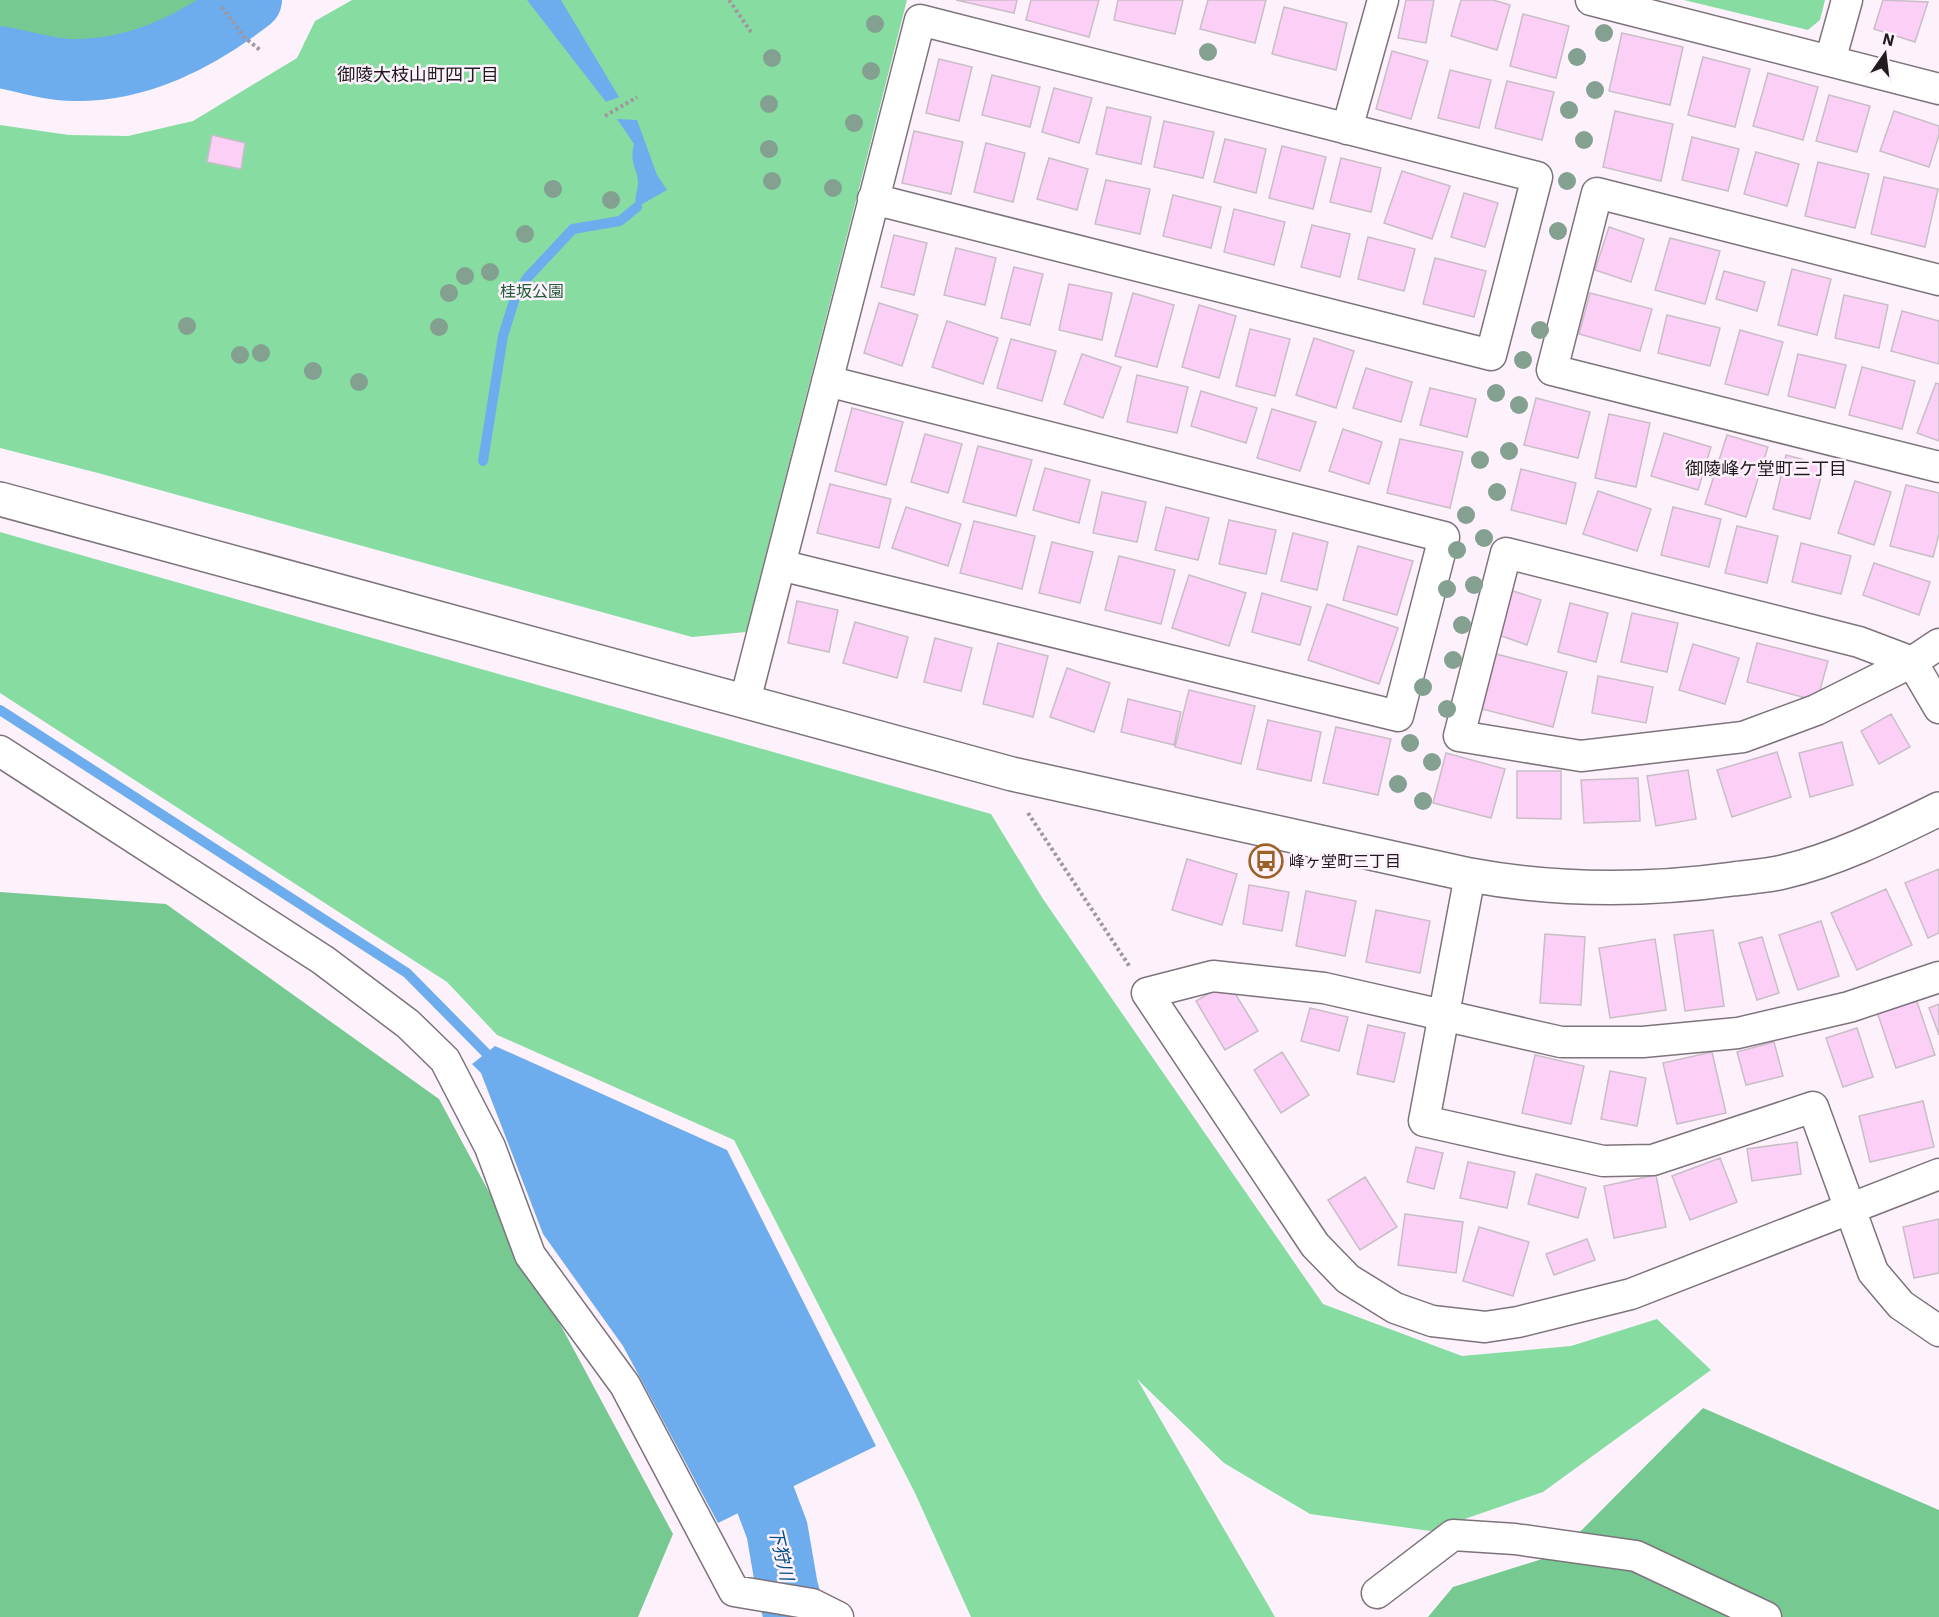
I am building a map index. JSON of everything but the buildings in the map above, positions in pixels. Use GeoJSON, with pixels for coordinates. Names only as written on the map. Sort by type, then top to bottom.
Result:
{"type":"FeatureCollection","features":[{"type":"Feature","properties":{"kind":"street"},"geometry":{"type":"LineString","coordinates":[[1347,129],[1383,0]]}},
{"type":"Feature","properties":{"kind":"street"},"geometry":{"type":"LineString","coordinates":[[1591,0],[1939,89]]}},
{"type":"Feature","properties":{"kind":"street"},"geometry":{"type":"LineString","coordinates":[[1830,61],[1847,0]]}},
{"type":"Feature","properties":{"kind":"street"},"geometry":{"type":"LineString","coordinates":[[745,701],[873,200],[920,20],[1537,177],[1491,355],[873,200]]}},
{"type":"Feature","properties":{"kind":"street"},"geometry":{"type":"LineString","coordinates":[[1939,280],[1597,193],[1552,370],[1939,467]]}},
{"type":"Feature","properties":{"kind":"street"},"geometry":{"type":"LineString","coordinates":[[780,564],[1398,716],[1444,537],[827,381]]}},
{"type":"Feature","properties":{"kind":"street"},"geometry":{"type":"LineString","coordinates":[[0,499],[1012,774],[1470,876],[1525,885],[1619,889],[1698,884],[1782,872],[1855,850],[1939,809]]}},
{"type":"Feature","properties":{"kind":"street"},"geometry":{"type":"LineString","coordinates":[[1939,644],[1912,662],[1816,710],[1743,737],[1581,756],[1459,736],[1506,553],[1859,642],[1912,662],[1939,708]]}},
{"type":"Feature","properties":{"kind":"street"},"geometry":{"type":"LineString","coordinates":[[0,751],[323,960],[408,1024],[445,1060],[490,1147],[530,1255],[625,1385],[734,1591],[812,1604],[838,1617]]}},
{"type":"Feature","properties":{"kind":"street"},"geometry":{"type":"LineString","coordinates":[[1470,876],[1424,1121],[1603,1161],[1653,1160],[1813,1107],[1873,1272],[1901,1305],[1939,1331]]}},
{"type":"Feature","properties":{"kind":"street"},"geometry":{"type":"LineString","coordinates":[[1939,977],[1849,1007],[1738,1033],[1643,1042],[1561,1042],[1324,988],[1213,976],[1147,993],[1315,1245],[1347,1279],[1395,1308],[1432,1321],[1485,1327],[1518,1322],[1631,1294],[1939,1174]]}},
{"type":"Feature","properties":{"kind":"street"},"geometry":{"type":"LineString","coordinates":[[1377,1593],[1453,1535],[1515,1539],[1636,1556],[1766,1617]]}},
{"type":"Feature","properties":{"kind":"path"},"geometry":{"type":"LineString","coordinates":[[729,0],[751,32]]}},
{"type":"Feature","properties":{"kind":"path"},"geometry":{"type":"LineString","coordinates":[[222,7],[244,37],[260,50]]}},
{"type":"Feature","properties":{"kind":"path"},"geometry":{"type":"LineString","coordinates":[[605,116],[638,97]]}},
{"type":"Feature","properties":{"kind":"path"},"geometry":{"type":"LineString","coordinates":[[1022,805],[1147,993]]}},
{"type":"Feature","properties":{"kind":"green space"},"geometry":{"type":"Polygon","coordinates":[[[0,0],[234,0],[177,34],[146,49],[114,58],[86,61],[0,50],[0,0]]]}},
{"type":"Feature","properties":{"kind":"green space","name":"桂坂公園"},"geometry":{"type":"Polygon","coordinates":[[[352,0],[907,0],[746,632],[692,637],[0,448],[0,125],[69,135],[128,136],[193,121],[297,58],[315,21],[352,0]]]}},
{"type":"Feature","properties":{"kind":"green space"},"geometry":{"type":"Polygon","coordinates":[[[1684,0],[1825,0],[1820,20],[1808,30],[1684,0]]]}},
{"type":"Feature","properties":{"kind":"green space"},"geometry":{"type":"Polygon","coordinates":[[[0,532],[991,814],[1043,899],[1323,1304],[1462,1356],[1571,1346],[1657,1319],[1711,1370],[1543,1492],[1430,1531],[1310,1514],[1224,1463],[1137,1379],[1275,1617],[971,1617],[915,1493],[734,1140],[497,1035],[447,982],[0,693],[0,532]]]}},
{"type":"Feature","properties":{"kind":"green space"},"geometry":{"type":"Polygon","coordinates":[[[0,892],[166,904],[439,1099],[673,1534],[638,1617],[0,1617],[0,892]]]}},
{"type":"Feature","properties":{"kind":"green space"},"geometry":{"type":"Polygon","coordinates":[[[1703,1408],[1939,1510],[1939,1617],[1428,1617],[1453,1587],[1558,1554],[1703,1408]]]}},
{"type":"Feature","properties":{"kind":"water"},"geometry":{"type":"Polygon","coordinates":[[[527,0],[561,0],[619,97],[606,102],[527,0]]]}},
{"type":"Feature","properties":{"kind":"water"},"geometry":{"type":"Polygon","coordinates":[[[617,119],[637,120],[657,175],[667,190],[637,207],[638,178],[633,162],[634,144],[617,119]]]}},
{"type":"Feature","properties":{"kind":"water"},"geometry":{"type":"Polygon","coordinates":[[[495,1046],[727,1150],[876,1446],[718,1523],[623,1346],[543,1234],[481,1073],[472,1064],[495,1046]]]}},
{"type":"Feature","properties":{"kind":"waterway"},"geometry":{"type":"LineString","coordinates":[[0,57],[64,70],[98,69],[122,65],[145,59],[189,40],[211,28],[251,0]]}},
{"type":"Feature","properties":{"kind":"waterway"},"geometry":{"type":"LineString","coordinates":[[483,461],[503,336],[515,298],[527,278],[573,229],[620,221],[637,207]]}},
{"type":"Feature","properties":{"kind":"waterway"},"geometry":{"type":"LineString","coordinates":[[0,710],[407,973],[486,1053]]}},
{"type":"Feature","properties":{"kind":"waterway","name":"下狩川"},"geometry":{"type":"LineString","coordinates":[[763,1493],[777,1530],[787,1588],[795,1617]]}},
{"type":"Feature","properties":{"kind":"place","name":"峰ヶ堂町三丁目"},"geometry":{"type":"Point","coordinates":[1266,861]}},
{"type":"Feature","properties":{"kind":"district","name":"御陵大枝山町四丁目"},"geometry":{"type":"Point","coordinates":[418,75]}},
{"type":"Feature","properties":{"kind":"district","name":"御陵峰ケ堂町三丁目"},"geometry":{"type":"Point","coordinates":[1766,469]}}]}
